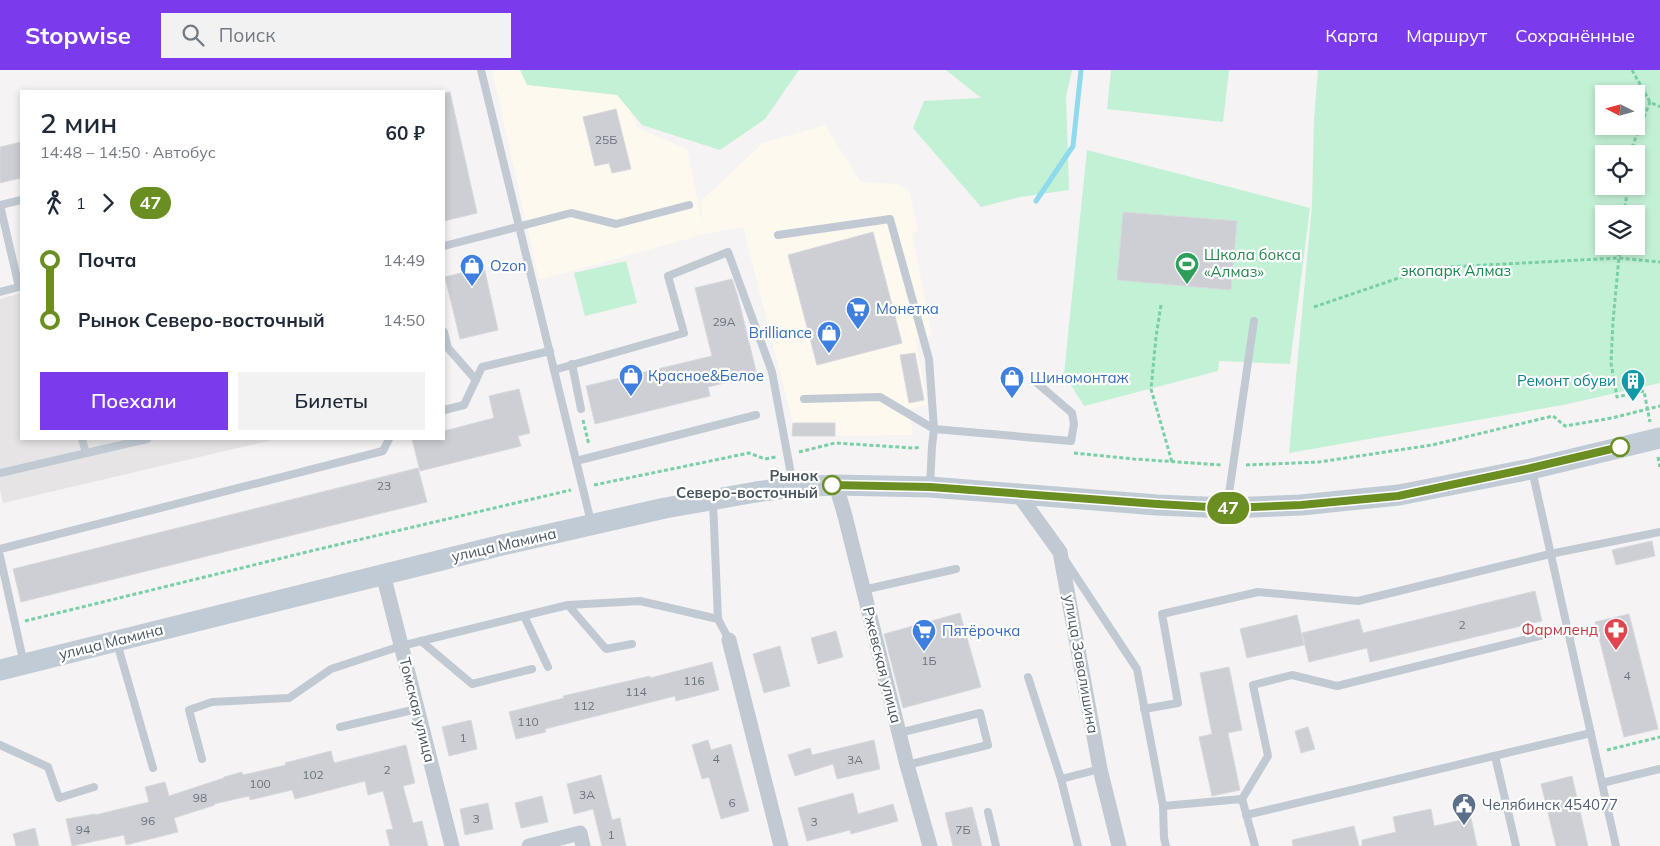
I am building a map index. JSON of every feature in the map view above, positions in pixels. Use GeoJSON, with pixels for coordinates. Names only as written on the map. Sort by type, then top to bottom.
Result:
{"type":"FeatureCollection","features":[{"type":"Feature","properties":{"kind":"main road","name":"улица Мамина"},"geometry":{"type":"LineString","coordinates":[[0,670],[502,545],[665,508],[793,487],[836,484],[930,487],[1227,508],[1301,505],[1398,496],[1531,468],[1657,438]]}},
{"type":"Feature","properties":{"kind":"street","name":"Ржевская улица"},"geometry":{"type":"LineString","coordinates":[[836,484],[907,765],[930,846]]}},
{"type":"Feature","properties":{"kind":"street","name":"улица Завалишина"},"geometry":{"type":"LineString","coordinates":[[1018,494],[1060,552],[1100,769],[1119,846]]}},
{"type":"Feature","properties":{"kind":"street","name":"Томская улица"},"geometry":{"type":"LineString","coordinates":[[383,574],[452,846]]}},
{"type":"Feature","properties":{"kind":"street"},"geometry":{"type":"LineString","coordinates":[[729,640],[781,846]]}},
{"type":"Feature","properties":{"kind":"street"},"geometry":{"type":"LineString","coordinates":[[529,846],[581,840]]}},
{"type":"Feature","properties":{"kind":"lane"},"geometry":{"type":"LineString","coordinates":[[482,70],[592,525]]}},
{"type":"Feature","properties":{"kind":"lane"},"geometry":{"type":"LineString","coordinates":[[0,292],[19,287],[0,205],[20,200]]}},
{"type":"Feature","properties":{"kind":"lane"},"geometry":{"type":"LineString","coordinates":[[445,246],[520,228],[571,213],[616,224],[689,205]]}},
{"type":"Feature","properties":{"kind":"lane"},"geometry":{"type":"LineString","coordinates":[[778,235],[890,219],[929,359],[934,429],[930,487]]}},
{"type":"Feature","properties":{"kind":"lane"},"geometry":{"type":"LineString","coordinates":[[554,370],[684,333],[668,276],[728,252],[772,372],[793,487]]}},
{"type":"Feature","properties":{"kind":"lane"},"geometry":{"type":"LineString","coordinates":[[1227,508],[1254,321]]}},
{"type":"Feature","properties":{"kind":"lane"},"geometry":{"type":"LineString","coordinates":[[445,336],[448,348],[476,380]]}},
{"type":"Feature","properties":{"kind":"lane"},"geometry":{"type":"LineString","coordinates":[[445,410],[464,405],[482,367],[550,351]]}},
{"type":"Feature","properties":{"kind":"lane"},"geometry":{"type":"LineString","coordinates":[[572,364],[581,409]]}},
{"type":"Feature","properties":{"kind":"lane"},"geometry":{"type":"LineString","coordinates":[[804,399],[880,397],[934,429],[1071,441],[1074,424],[1072,413],[1037,383]]}},
{"type":"Feature","properties":{"kind":"lane"},"geometry":{"type":"LineString","coordinates":[[576,461],[756,415]]}},
{"type":"Feature","properties":{"kind":"lane"},"geometry":{"type":"LineString","coordinates":[[82,440],[86,453]]}},
{"type":"Feature","properties":{"kind":"lane"},"geometry":{"type":"LineString","coordinates":[[0,473],[143,440]]}},
{"type":"Feature","properties":{"kind":"lane"},"geometry":{"type":"LineString","coordinates":[[0,549],[383,451],[388,440]]}},
{"type":"Feature","properties":{"kind":"lane"},"geometry":{"type":"LineString","coordinates":[[1531,468],[1616,846]]}},
{"type":"Feature","properties":{"kind":"lane"},"geometry":{"type":"LineString","coordinates":[[713,500],[718,619],[729,640]]}},
{"type":"Feature","properties":{"kind":"lane"},"geometry":{"type":"LineString","coordinates":[[1144,709],[1178,703],[1162,614],[1258,592],[1358,601],[1550,554],[1660,532]]}},
{"type":"Feature","properties":{"kind":"lane"},"geometry":{"type":"LineString","coordinates":[[1060,552],[1137,669],[1163,806],[1166,846]]}},
{"type":"Feature","properties":{"kind":"lane"},"geometry":{"type":"LineString","coordinates":[[0,556],[24,664]]}},
{"type":"Feature","properties":{"kind":"lane"},"geometry":{"type":"LineString","coordinates":[[863,590],[956,569]]}},
{"type":"Feature","properties":{"kind":"lane"},"geometry":{"type":"LineString","coordinates":[[202,759],[189,710],[212,702],[289,698],[331,669],[401,646],[568,605],[640,601],[718,619]]}},
{"type":"Feature","properties":{"kind":"lane"},"geometry":{"type":"LineString","coordinates":[[568,605],[606,649],[632,644]]}},
{"type":"Feature","properties":{"kind":"lane"},"geometry":{"type":"LineString","coordinates":[[524,616],[548,667]]}},
{"type":"Feature","properties":{"kind":"lane"},"geometry":{"type":"LineString","coordinates":[[1255,846],[1242,799],[1268,756],[1253,685],[1292,675],[1337,686],[1568,629]]}},
{"type":"Feature","properties":{"kind":"lane"},"geometry":{"type":"LineString","coordinates":[[116,641],[154,768]]}},
{"type":"Feature","properties":{"kind":"lane"},"geometry":{"type":"LineString","coordinates":[[421,641],[472,684],[532,669]]}},
{"type":"Feature","properties":{"kind":"lane"},"geometry":{"type":"LineString","coordinates":[[1028,677],[1061,779],[1078,846]]}},
{"type":"Feature","properties":{"kind":"lane"},"geometry":{"type":"LineString","coordinates":[[340,727],[417,709]]}},
{"type":"Feature","properties":{"kind":"lane"},"geometry":{"type":"LineString","coordinates":[[899,733],[980,713],[988,745],[907,765]]}},
{"type":"Feature","properties":{"kind":"lane"},"geometry":{"type":"LineString","coordinates":[[1246,814],[1591,733]]}},
{"type":"Feature","properties":{"kind":"lane"},"geometry":{"type":"LineString","coordinates":[[0,745],[48,767],[59,798],[94,787]]}},
{"type":"Feature","properties":{"kind":"lane"},"geometry":{"type":"LineString","coordinates":[[1495,756],[1516,846]]}},
{"type":"Feature","properties":{"kind":"lane"},"geometry":{"type":"LineString","coordinates":[[1061,779],[1100,769]]}},
{"type":"Feature","properties":{"kind":"lane"},"geometry":{"type":"LineString","coordinates":[[1602,783],[1660,769]]}},
{"type":"Feature","properties":{"kind":"lane"},"geometry":{"type":"LineString","coordinates":[[1163,806],[1242,799]]}},
{"type":"Feature","properties":{"kind":"lane"},"geometry":{"type":"LineString","coordinates":[[988,812],[996,846]]}},
{"type":"Feature","properties":{"kind":"path"},"geometry":{"type":"LineString","coordinates":[[1632,70],[1650,102],[1660,107]]}},
{"type":"Feature","properties":{"kind":"path"},"geometry":{"type":"LineString","coordinates":[[1633,145],[1650,102]]}},
{"type":"Feature","properties":{"kind":"path"},"geometry":{"type":"LineString","coordinates":[[1619,255],[1611,362],[1617,397],[1644,391],[1657,438],[1660,467]]}},
{"type":"Feature","properties":{"kind":"path"},"geometry":{"type":"LineString","coordinates":[[1314,308],[1428,268],[1619,258],[1660,262]]}},
{"type":"Feature","properties":{"kind":"path"},"geometry":{"type":"LineString","coordinates":[[1161,305],[1151,389],[1172,462]]}},
{"type":"Feature","properties":{"kind":"path"},"geometry":{"type":"LineString","coordinates":[[1232,466],[1319,462],[1432,445],[1553,416],[1565,426],[1612,418],[1660,406]]}},
{"type":"Feature","properties":{"kind":"path"},"geometry":{"type":"LineString","coordinates":[[585,426],[592,457]]}},
{"type":"Feature","properties":{"kind":"path"},"geometry":{"type":"LineString","coordinates":[[1595,753],[1660,737]]}},
{"type":"Feature","properties":{"kind":"shaded area"},"geometry":{"type":"Polygon","coordinates":[[[492,70],[581,70],[617,82],[638,128],[687,149],[703,225],[701,201],[763,143],[825,125],[861,182],[899,184],[910,193],[918,231],[912,233],[932,336],[915,339],[928,405],[909,409],[913,435],[792,436],[793,423],[743,227],[705,234],[539,280],[492,70]]]}},
{"type":"Feature","properties":{"kind":"shaded area"},"geometry":{"type":"Polygon","coordinates":[[[20,293],[20,440],[272,440],[3,503],[0,490],[0,299],[20,293]]]}},
{"type":"Feature","properties":{"kind":"green space"},"geometry":{"type":"Polygon","coordinates":[[[520,70],[799,70],[765,119],[720,150],[642,125],[617,95],[527,85],[520,70]]]}},
{"type":"Feature","properties":{"kind":"green space"},"geometry":{"type":"Polygon","coordinates":[[[946,70],[1072,70],[1066,96],[1069,190],[1020,197],[981,207],[913,128],[924,101],[981,98],[946,70]]]}},
{"type":"Feature","properties":{"kind":"green space"},"geometry":{"type":"Polygon","coordinates":[[[1111,70],[1229,70],[1223,122],[1107,109],[1111,70]]]}},
{"type":"Feature","properties":{"kind":"green space","name":"экопарк Алмаз"},"geometry":{"type":"Polygon","coordinates":[[[1318,70],[1660,70],[1660,383],[1563,405],[1289,453],[1312,205],[1314,119],[1318,70]]]}},
{"type":"Feature","properties":{"kind":"green space","name":"Школа бокса «Алмаз»"},"geometry":{"type":"Polygon","coordinates":[[[1087,150],[1310,208],[1290,364],[1219,361],[1218,371],[1084,406],[1064,374],[1087,150]]]}},
{"type":"Feature","properties":{"kind":"green space"},"geometry":{"type":"Polygon","coordinates":[[[626,261],[637,303],[585,316],[574,273],[626,261]]]}},
{"type":"Feature","properties":{"kind":"building"},"geometry":{"type":"Polygon","coordinates":[[[450,92],[477,213],[445,221],[445,93],[450,92]]]}},
{"type":"Feature","properties":{"kind":"building"},"geometry":{"type":"Polygon","coordinates":[[[616,109],[631,169],[612,173],[609,163],[595,166],[583,117],[616,109]]]}},
{"type":"Feature","properties":{"kind":"building"},"geometry":{"type":"Polygon","coordinates":[[[20,142],[20,178],[0,183],[0,147],[20,142]]]}},
{"type":"Feature","properties":{"kind":"building"},"geometry":{"type":"Polygon","coordinates":[[[1123,212],[1237,221],[1231,290],[1117,280],[1123,212]]]}},
{"type":"Feature","properties":{"kind":"building"},"geometry":{"type":"Polygon","coordinates":[[[873,232],[902,343],[817,365],[788,255],[873,232]]]}},
{"type":"Feature","properties":{"kind":"building"},"geometry":{"type":"Polygon","coordinates":[[[484,267],[498,330],[460,339],[445,277],[484,267]]]}},
{"type":"Feature","properties":{"kind":"building"},"geometry":{"type":"Polygon","coordinates":[[[732,279],[757,375],[708,387],[710,396],[595,424],[586,386],[712,356],[695,288],[732,279]]]}},
{"type":"Feature","properties":{"kind":"building"},"geometry":{"type":"Polygon","coordinates":[[[915,353],[924,400],[909,403],[900,355],[915,353]]]}},
{"type":"Feature","properties":{"kind":"building"},"geometry":{"type":"Polygon","coordinates":[[[519,389],[530,433],[518,436],[521,446],[420,471],[412,440],[445,440],[445,431],[494,418],[489,396],[519,389]]]}},
{"type":"Feature","properties":{"kind":"building"},"geometry":{"type":"Polygon","coordinates":[[[793,423],[835,423],[835,436],[792,436],[793,423]]]}},
{"type":"Feature","properties":{"kind":"building"},"geometry":{"type":"Polygon","coordinates":[[[418,468],[427,502],[21,602],[13,569],[418,468]]]}},
{"type":"Feature","properties":{"kind":"building"},"geometry":{"type":"Polygon","coordinates":[[[1652,541],[1655,556],[1616,565],[1612,550],[1652,541]]]}},
{"type":"Feature","properties":{"kind":"building"},"geometry":{"type":"Polygon","coordinates":[[[1535,591],[1542,621],[1370,662],[1367,648],[1309,662],[1302,633],[1359,619],[1363,633],[1535,591]]]}},
{"type":"Feature","properties":{"kind":"building"},"geometry":{"type":"Polygon","coordinates":[[[960,613],[981,687],[903,708],[884,634],[960,613]]]}},
{"type":"Feature","properties":{"kind":"building"},"geometry":{"type":"Polygon","coordinates":[[[1629,614],[1658,729],[1624,737],[1595,622],[1629,614]]]}},
{"type":"Feature","properties":{"kind":"building"},"geometry":{"type":"Polygon","coordinates":[[[1297,615],[1304,645],[1247,658],[1240,629],[1297,615]]]}},
{"type":"Feature","properties":{"kind":"building"},"geometry":{"type":"Polygon","coordinates":[[[836,631],[843,657],[818,664],[811,638],[836,631]]]}},
{"type":"Feature","properties":{"kind":"building"},"geometry":{"type":"Polygon","coordinates":[[[780,646],[790,686],[764,693],[753,654],[780,646]]]}},
{"type":"Feature","properties":{"kind":"building"},"geometry":{"type":"Polygon","coordinates":[[[712,662],[719,690],[676,701],[675,696],[545,729],[546,732],[516,739],[509,712],[564,698],[563,696],[650,676],[650,678],[712,662]]]}},
{"type":"Feature","properties":{"kind":"building"},"geometry":{"type":"Polygon","coordinates":[[[1229,667],[1242,730],[1228,733],[1240,790],[1212,796],[1199,737],[1212,734],[1200,673],[1229,667]]]}},
{"type":"Feature","properties":{"kind":"building"},"geometry":{"type":"Polygon","coordinates":[[[471,720],[477,749],[449,756],[442,727],[471,720]]]}},
{"type":"Feature","properties":{"kind":"building"},"geometry":{"type":"Polygon","coordinates":[[[1308,727],[1315,749],[1301,753],[1295,731],[1308,727]]]}},
{"type":"Feature","properties":{"kind":"building"},"geometry":{"type":"Polygon","coordinates":[[[708,740],[711,750],[731,744],[749,811],[721,819],[709,777],[702,779],[692,745],[708,740]]]}},
{"type":"Feature","properties":{"kind":"building"},"geometry":{"type":"Polygon","coordinates":[[[874,740],[880,769],[837,779],[833,764],[795,776],[788,755],[810,748],[812,755],[874,740]]]}},
{"type":"Feature","properties":{"kind":"building"},"geometry":{"type":"Polygon","coordinates":[[[406,745],[415,783],[403,786],[413,823],[422,821],[428,846],[390,846],[386,830],[393,829],[383,791],[368,795],[365,781],[295,799],[292,790],[250,800],[249,796],[214,804],[174,818],[178,832],[126,845],[124,835],[72,846],[66,819],[95,815],[149,802],[145,787],[165,782],[169,796],[242,772],[243,775],[286,765],[285,763],[331,751],[334,763],[406,745]]]}},
{"type":"Feature","properties":{"kind":"building"},"geometry":{"type":"Polygon","coordinates":[[[601,775],[612,820],[620,818],[626,846],[602,846],[593,809],[574,814],[567,784],[601,775]]]}},
{"type":"Feature","properties":{"kind":"building"},"geometry":{"type":"Polygon","coordinates":[[[1572,776],[1588,846],[1556,846],[1541,784],[1572,776]]]}},
{"type":"Feature","properties":{"kind":"building"},"geometry":{"type":"Polygon","coordinates":[[[853,793],[858,814],[893,804],[898,821],[851,834],[850,830],[807,841],[798,808],[853,793]]]}},
{"type":"Feature","properties":{"kind":"building"},"geometry":{"type":"Polygon","coordinates":[[[542,796],[548,822],[521,828],[515,803],[542,796]]]}},
{"type":"Feature","properties":{"kind":"building"},"geometry":{"type":"Polygon","coordinates":[[[488,803],[493,829],[465,835],[460,809],[488,803]]]}},
{"type":"Feature","properties":{"kind":"building"},"geometry":{"type":"Polygon","coordinates":[[[972,807],[982,846],[953,846],[945,813],[972,807]]]}},
{"type":"Feature","properties":{"kind":"building"},"geometry":{"type":"Polygon","coordinates":[[[1431,809],[1434,826],[1471,818],[1477,846],[1362,846],[1362,840],[1396,832],[1393,817],[1431,809]]]}},
{"type":"Feature","properties":{"kind":"building"},"geometry":{"type":"Polygon","coordinates":[[[1354,826],[1359,846],[1293,846],[1292,840],[1354,826]]]}},
{"type":"Feature","properties":{"kind":"building"},"geometry":{"type":"Polygon","coordinates":[[[35,828],[39,846],[16,846],[13,834],[35,828]]]}},
{"type":"Feature","properties":{"kind":"waterway"},"geometry":{"type":"LineString","coordinates":[[1036,201],[1073,146],[1081,70]]}},
{"type":"Feature","properties":{"kind":"bus line","name":"47"},"geometry":{"type":"LineString","coordinates":[[832,485],[930,487],[1227,508],[1301,505],[1398,496],[1620,447]]}},
{"type":"Feature","properties":{"kind":"place","name":"Школа бокса «Алмаз»"},"geometry":{"type":"Point","coordinates":[1187,285]}},
{"type":"Feature","properties":{"kind":"place","name":"Ozon"},"geometry":{"type":"Point","coordinates":[472,287]}},
{"type":"Feature","properties":{"kind":"place","name":"Монетка"},"geometry":{"type":"Point","coordinates":[858,330]}},
{"type":"Feature","properties":{"kind":"place","name":"Brilliance"},"geometry":{"type":"Point","coordinates":[829,354]}},
{"type":"Feature","properties":{"kind":"place","name":"Красное&Белое"},"geometry":{"type":"Point","coordinates":[631,397]}},
{"type":"Feature","properties":{"kind":"place","name":"Шиномонтаж"},"geometry":{"type":"Point","coordinates":[1012,399]}},
{"type":"Feature","properties":{"kind":"place","name":"Ремонт обуви"},"geometry":{"type":"Point","coordinates":[1633,402]}},
{"type":"Feature","properties":{"kind":"place","name":"Рынок Северо-восточный"},"geometry":{"type":"Point","coordinates":[832,485]}},
{"type":"Feature","properties":{"kind":"place","name":"Фармленд"},"geometry":{"type":"Point","coordinates":[1616,651]}},
{"type":"Feature","properties":{"kind":"place","name":"Пятёрочка"},"geometry":{"type":"Point","coordinates":[924,652]}},
{"type":"Feature","properties":{"kind":"place","name":"Челябинск 454077"},"geometry":{"type":"Point","coordinates":[1464,826]}}]}
